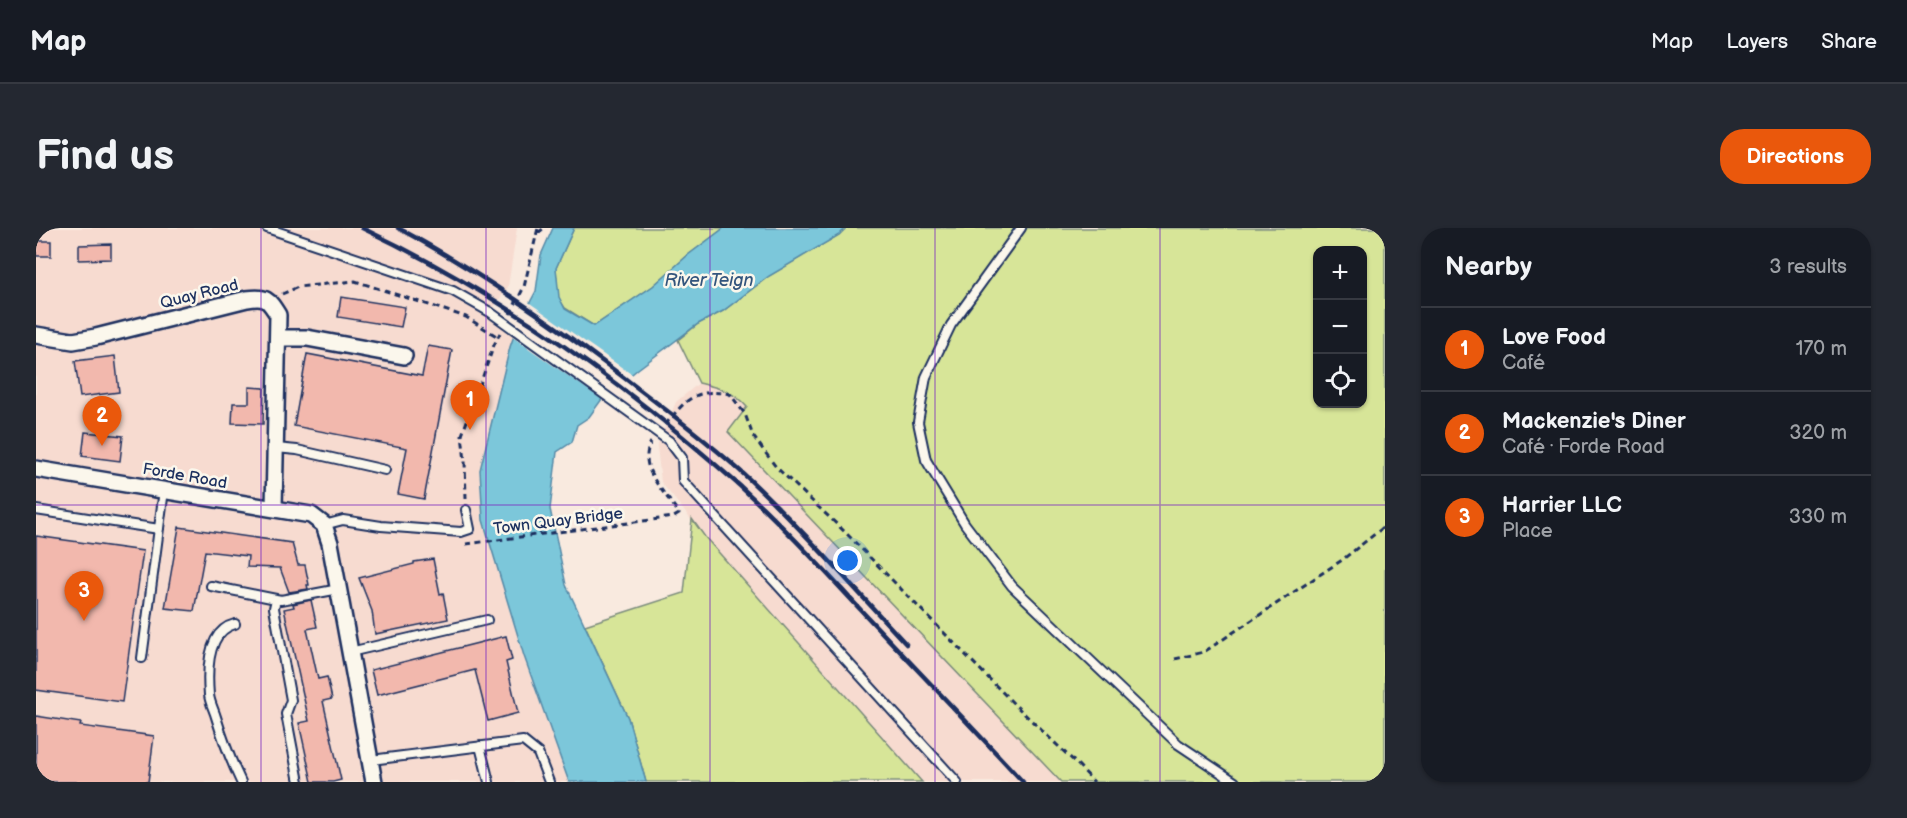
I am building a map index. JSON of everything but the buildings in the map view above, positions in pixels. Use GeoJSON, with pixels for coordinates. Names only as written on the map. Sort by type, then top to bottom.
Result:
{"type":"FeatureCollection","features":[{"type":"Feature","properties":{"kind":"street","name":"Quay Road"},"geometry":{"type":"LineString","coordinates":[[36,335],[73,341],[247,299],[259,297],[269,301]]}},
{"type":"Feature","properties":{"kind":"street"},"geometry":{"type":"LineString","coordinates":[[269,301],[278,315],[274,508]]}},
{"type":"Feature","properties":{"kind":"street"},"geometry":{"type":"LineString","coordinates":[[278,338],[307,338],[404,356]]}},
{"type":"Feature","properties":{"kind":"street","name":"Forde Road"},"geometry":{"type":"LineString","coordinates":[[36,469],[311,515],[324,525]]}},
{"type":"Feature","properties":{"kind":"street"},"geometry":{"type":"LineString","coordinates":[[324,525],[339,589],[374,782]]}},
{"type":"Feature","properties":{"kind":"lane"},"geometry":{"type":"LineString","coordinates":[[267,228],[453,291],[490,312],[669,441],[682,458],[683,481],[957,782]]}},
{"type":"Feature","properties":{"kind":"lane"},"geometry":{"type":"LineString","coordinates":[[1021,228],[951,325],[926,377],[918,422],[926,459],[965,524],[1012,586],[1178,744],[1235,782]]}},
{"type":"Feature","properties":{"kind":"lane"},"geometry":{"type":"LineString","coordinates":[[276,448],[297,450],[385,470]]}},
{"type":"Feature","properties":{"kind":"lane"},"geometry":{"type":"LineString","coordinates":[[142,658],[164,490]]}},
{"type":"Feature","properties":{"kind":"lane"},"geometry":{"type":"LineString","coordinates":[[36,510],[159,529]]}},
{"type":"Feature","properties":{"kind":"lane"},"geometry":{"type":"LineString","coordinates":[[324,525],[343,520],[381,526],[461,532],[470,529],[466,510]]}},
{"type":"Feature","properties":{"kind":"lane"},"geometry":{"type":"LineString","coordinates":[[211,586],[281,600],[339,589]]}},
{"type":"Feature","properties":{"kind":"lane"},"geometry":{"type":"LineString","coordinates":[[276,599],[274,608],[291,700],[286,714],[299,782]]}},
{"type":"Feature","properties":{"kind":"lane"},"geometry":{"type":"LineString","coordinates":[[350,652],[487,620]]}},
{"type":"Feature","properties":{"kind":"lane"},"geometry":{"type":"LineString","coordinates":[[236,624],[228,626],[214,641],[210,655],[209,697],[229,758],[241,782]]}},
{"type":"Feature","properties":{"kind":"lane"},"geometry":{"type":"LineString","coordinates":[[371,760],[523,741],[538,753],[549,782]]}},
{"type":"Feature","properties":{"kind":"lane"},"geometry":{"type":"LineString","coordinates":[[480,746],[489,782]]}},
{"type":"Feature","properties":{"kind":"path"},"geometry":{"type":"LineString","coordinates":[[508,317],[524,287],[538,228]]}},
{"type":"Feature","properties":{"kind":"path"},"geometry":{"type":"LineString","coordinates":[[537,234],[544,228]]}},
{"type":"Feature","properties":{"kind":"path"},"geometry":{"type":"LineString","coordinates":[[269,301],[298,287],[355,281],[466,317],[498,337]]}},
{"type":"Feature","properties":{"kind":"path"},"geometry":{"type":"LineString","coordinates":[[466,510],[462,435],[503,327]]}},
{"type":"Feature","properties":{"kind":"path"},"geometry":{"type":"LineString","coordinates":[[663,428],[693,396],[702,392],[730,394],[745,414],[753,436],[776,467],[845,532],[1094,782]]}},
{"type":"Feature","properties":{"kind":"path","name":"Town Quay Bridge"},"geometry":{"type":"LineString","coordinates":[[460,545],[675,517],[679,514],[651,476],[646,463],[650,444],[657,438]]}},
{"type":"Feature","properties":{"kind":"path"},"geometry":{"type":"LineString","coordinates":[[1175,659],[1204,652],[1342,560],[1385,526]]}},
{"type":"Feature","properties":{"kind":"shaded area"},"geometry":{"type":"Polygon","coordinates":[[[36,228],[517,228],[508,287],[492,310],[517,327],[480,470],[483,520],[524,656],[569,782],[36,782],[36,228]]]}},
{"type":"Feature","properties":{"kind":"shaded area"},"geometry":{"type":"Polygon","coordinates":[[[699,383],[728,390],[739,398],[747,407],[729,432],[1061,782],[922,782],[705,537],[661,482],[657,446],[676,402],[699,383]]]}},
{"type":"Feature","properties":{"kind":"green space"},"geometry":{"type":"Polygon","coordinates":[[[574,228],[724,228],[688,255],[653,286],[594,326],[565,308],[558,297],[556,268],[574,228]]]}},
{"type":"Feature","properties":{"kind":"green space"},"geometry":{"type":"Polygon","coordinates":[[[846,228],[1385,228],[1385,782],[1061,782],[728,432],[747,407],[731,394],[699,383],[678,340],[698,324],[723,311],[769,276],[839,235],[846,228]]]}},
{"type":"Feature","properties":{"kind":"green space"},"geometry":{"type":"Polygon","coordinates":[[[692,519],[705,537],[922,782],[646,782],[628,718],[585,625],[684,593],[692,519]]]}},
{"type":"Feature","properties":{"kind":"water","name":"River Teign"},"geometry":{"type":"Polygon","coordinates":[[[553,228],[574,228],[556,268],[559,297],[565,309],[594,326],[653,286],[688,255],[724,228],[846,228],[839,235],[769,276],[723,311],[698,324],[638,369],[602,399],[589,417],[577,425],[572,442],[557,452],[550,509],[566,585],[628,718],[646,782],[569,782],[524,656],[483,520],[480,470],[510,347],[517,327],[536,291],[541,255],[553,228]]]}},
{"type":"Feature","properties":{"kind":"pier"},"geometry":{"type":"Polygon","coordinates":[[[527,301],[634,376],[604,401],[511,336],[527,301]]]}},
{"type":"Feature","properties":{"kind":"railway"},"geometry":{"type":"LineString","coordinates":[[362,228],[413,254],[512,312],[607,377],[653,412],[757,502],[1023,782]]}},
{"type":"Feature","properties":{"kind":"railway"},"geometry":{"type":"LineString","coordinates":[[398,228],[461,264],[552,325],[709,444],[749,479],[789,519],[906,644]]}},
{"type":"Feature","properties":{"kind":"place","name":"Love Food"},"geometry":{"type":"Point","coordinates":[470,430]}},
{"type":"Feature","properties":{"kind":"place","name":"Mackenzie's Diner"},"geometry":{"type":"Point","coordinates":[102,446]}},
{"type":"Feature","properties":{"kind":"place","name":"Harrier LLC"},"geometry":{"type":"Point","coordinates":[84,621]}}]}
